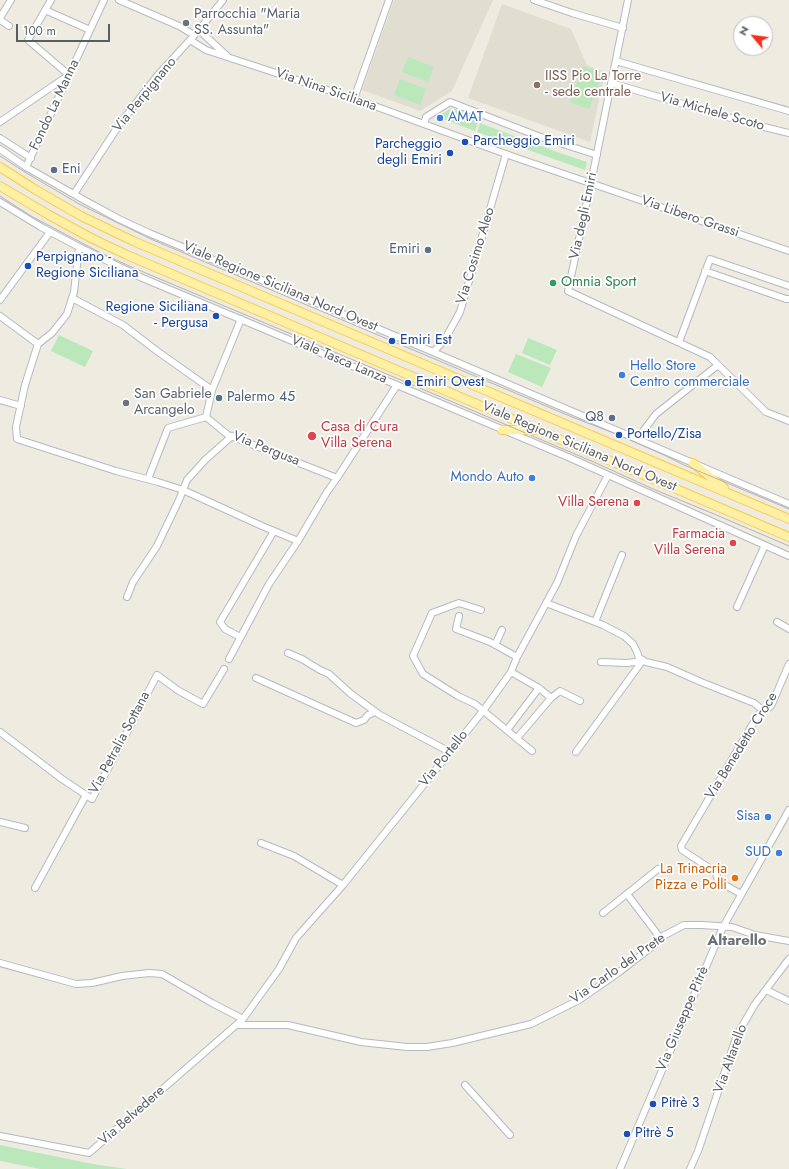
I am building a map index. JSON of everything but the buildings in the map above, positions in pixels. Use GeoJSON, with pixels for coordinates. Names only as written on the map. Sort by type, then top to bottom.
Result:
{"type":"FeatureCollection","features":[{"type":"Feature","properties":{"kind":"main road","name":"Viale Regione Siciliana Nord Ovest"},"geometry":{"type":"LineString","coordinates":[[0,167],[81,216],[133,241],[789,519]]}},
{"type":"Feature","properties":{"kind":"main road","name":"Viale Regione Siciliana Nord Ovest"},"geometry":{"type":"LineString","coordinates":[[0,186],[60,221],[127,255],[789,537]]}},
{"type":"Feature","properties":{"kind":"main road"},"geometry":{"type":"LineString","coordinates":[[502,430],[540,430]]}},
{"type":"Feature","properties":{"kind":"main road"},"geometry":{"type":"LineString","coordinates":[[693,463],[732,494]]}},
{"type":"Feature","properties":{"kind":"street"},"geometry":{"type":"LineString","coordinates":[[9,26],[0,19],[11,0]]}},
{"type":"Feature","properties":{"kind":"street"},"geometry":{"type":"LineString","coordinates":[[0,122],[69,75],[28,40],[51,0]]}},
{"type":"Feature","properties":{"kind":"street","name":"Fondo La Manna"},"geometry":{"type":"LineString","coordinates":[[26,166],[104,0]]}},
{"type":"Feature","properties":{"kind":"street","name":"Via Nina Siciliana"},"geometry":{"type":"LineString","coordinates":[[119,0],[179,26],[206,50],[354,99],[591,184]]}},
{"type":"Feature","properties":{"kind":"street","name":"Via Perpignano"},"geometry":{"type":"LineString","coordinates":[[74,194],[118,125],[157,76],[199,30],[223,0]]}},
{"type":"Feature","properties":{"kind":"street"},"geometry":{"type":"LineString","coordinates":[[354,99],[389,0]]}},
{"type":"Feature","properties":{"kind":"street"},"geometry":{"type":"LineString","coordinates":[[534,0],[623,28]]}},
{"type":"Feature","properties":{"kind":"street","name":"Via degli Emiri"},"geometry":{"type":"LineString","coordinates":[[628,0],[568,291],[710,357],[766,412],[789,422]]}},
{"type":"Feature","properties":{"kind":"street"},"geometry":{"type":"LineString","coordinates":[[45,10],[90,30]]}},
{"type":"Feature","properties":{"kind":"street","name":"Via Nina Siciliana"},"geometry":{"type":"LineString","coordinates":[[199,30],[229,58]]}},
{"type":"Feature","properties":{"kind":"street","name":"Via Michele Scoto"},"geometry":{"type":"LineString","coordinates":[[616,61],[789,111]]}},
{"type":"Feature","properties":{"kind":"street","name":"Via Michele Scoto"},"geometry":{"type":"LineString","coordinates":[[611,83],[748,123],[789,133]]}},
{"type":"Feature","properties":{"kind":"street"},"geometry":{"type":"LineString","coordinates":[[424,124],[426,117],[450,102],[538,136],[597,155]]}},
{"type":"Feature","properties":{"kind":"street"},"geometry":{"type":"LineString","coordinates":[[0,138],[31,158]]}},
{"type":"Feature","properties":{"kind":"street","name":"Viale Regione Siciliana Nord Ovest"},"geometry":{"type":"LineString","coordinates":[[0,149],[74,194],[119,219],[149,233],[789,504]]}},
{"type":"Feature","properties":{"kind":"street","name":"Via Cosimo Aleo"},"geometry":{"type":"LineString","coordinates":[[433,352],[444,341],[460,312],[506,154]]}},
{"type":"Feature","properties":{"kind":"street","name":"Via Libero Grassi"},"geometry":{"type":"LineString","coordinates":[[591,184],[789,251]]}},
{"type":"Feature","properties":{"kind":"street"},"geometry":{"type":"LineString","coordinates":[[0,202],[50,232],[140,277],[241,319],[212,390],[206,417],[168,428],[148,479]]}},
{"type":"Feature","properties":{"kind":"street"},"geometry":{"type":"LineString","coordinates":[[0,300],[50,232]]}},
{"type":"Feature","properties":{"kind":"street"},"geometry":{"type":"LineString","coordinates":[[79,247],[74,292],[67,314],[52,333],[38,344],[25,385],[16,427],[16,440],[183,490],[298,541]]}},
{"type":"Feature","properties":{"kind":"street"},"geometry":{"type":"LineString","coordinates":[[679,342],[710,259],[789,286]]}},
{"type":"Feature","properties":{"kind":"street"},"geometry":{"type":"LineString","coordinates":[[705,271],[789,299]]}},
{"type":"Feature","properties":{"kind":"street"},"geometry":{"type":"LineString","coordinates":[[72,298],[123,325],[212,390]]}},
{"type":"Feature","properties":{"kind":"street"},"geometry":{"type":"LineString","coordinates":[[0,316],[38,344]]}},
{"type":"Feature","properties":{"kind":"street","name":"Viale Tasca Lanza"},"geometry":{"type":"LineString","coordinates":[[241,319],[608,475],[789,556]]}},
{"type":"Feature","properties":{"kind":"street"},"geometry":{"type":"LineString","coordinates":[[637,439],[656,414],[718,365]]}},
{"type":"Feature","properties":{"kind":"street"},"geometry":{"type":"LineString","coordinates":[[229,659],[269,584],[397,385]]}},
{"type":"Feature","properties":{"kind":"street"},"geometry":{"type":"LineString","coordinates":[[0,400],[21,406]]}},
{"type":"Feature","properties":{"kind":"street","name":"Via Pergusa"},"geometry":{"type":"LineString","coordinates":[[206,417],[228,435],[338,478]]}},
{"type":"Feature","properties":{"kind":"street"},"geometry":{"type":"LineString","coordinates":[[127,596],[133,582],[157,546],[180,500],[187,480],[205,460],[232,436]]}},
{"type":"Feature","properties":{"kind":"street","name":"Via Portello"},"geometry":{"type":"LineString","coordinates":[[243,1019],[279,969],[296,938],[343,885],[483,711],[511,672],[515,656],[557,583],[576,536],[608,475]]}},
{"type":"Feature","properties":{"kind":"street"},"geometry":{"type":"LineString","coordinates":[[240,637],[225,629],[220,622],[274,531]]}},
{"type":"Feature","properties":{"kind":"street"},"geometry":{"type":"LineString","coordinates":[[738,607],[765,545]]}},
{"type":"Feature","properties":{"kind":"street"},"geometry":{"type":"LineString","coordinates":[[595,622],[622,555]]}},
{"type":"Feature","properties":{"kind":"street"},"geometry":{"type":"LineString","coordinates":[[481,610],[459,603],[432,613],[413,656],[423,674],[458,696],[475,704],[532,751]]}},
{"type":"Feature","properties":{"kind":"street"},"geometry":{"type":"LineString","coordinates":[[546,603],[595,622],[624,636],[633,644],[641,659]]}},
{"type":"Feature","properties":{"kind":"street"},"geometry":{"type":"LineString","coordinates":[[459,616],[456,628],[494,644],[515,656]]}},
{"type":"Feature","properties":{"kind":"street"},"geometry":{"type":"LineString","coordinates":[[777,622],[789,628]]}},
{"type":"Feature","properties":{"kind":"street"},"geometry":{"type":"LineString","coordinates":[[494,644],[502,630]]}},
{"type":"Feature","properties":{"kind":"street"},"geometry":{"type":"LineString","coordinates":[[288,654],[302,659],[329,674],[351,694],[375,712],[450,752]]}},
{"type":"Feature","properties":{"kind":"street"},"geometry":{"type":"LineString","coordinates":[[576,752],[641,659]]}},
{"type":"Feature","properties":{"kind":"street"},"geometry":{"type":"LineString","coordinates":[[601,662],[627,663],[641,659],[673,669],[754,703],[764,711]]}},
{"type":"Feature","properties":{"kind":"street","name":"Via Benedetto Croce"},"geometry":{"type":"LineString","coordinates":[[741,894],[718,881],[714,871],[681,848],[755,720],[760,713],[772,704],[789,664]]}},
{"type":"Feature","properties":{"kind":"street","name":"Via Petralia Sottana"},"geometry":{"type":"LineString","coordinates":[[35,888],[86,795],[92,799],[157,675],[179,692],[203,704],[224,669]]}},
{"type":"Feature","properties":{"kind":"street"},"geometry":{"type":"LineString","coordinates":[[511,672],[539,688],[551,698]]}},
{"type":"Feature","properties":{"kind":"street"},"geometry":{"type":"LineString","coordinates":[[256,678],[356,723],[364,720],[375,712]]}},
{"type":"Feature","properties":{"kind":"street"},"geometry":{"type":"LineString","coordinates":[[507,730],[539,688]]}},
{"type":"Feature","properties":{"kind":"street"},"geometry":{"type":"LineString","coordinates":[[517,738],[551,698],[560,691],[580,701]]}},
{"type":"Feature","properties":{"kind":"street"},"geometry":{"type":"LineString","coordinates":[[0,732],[86,795]]}},
{"type":"Feature","properties":{"kind":"street","name":"Via Giuseppe Pitrè"},"geometry":{"type":"LineString","coordinates":[[620,1169],[723,927],[789,810]]}},
{"type":"Feature","properties":{"kind":"street"},"geometry":{"type":"LineString","coordinates":[[0,822],[26,828]]}},
{"type":"Feature","properties":{"kind":"street"},"geometry":{"type":"LineString","coordinates":[[261,843],[294,856],[343,885]]}},
{"type":"Feature","properties":{"kind":"street"},"geometry":{"type":"LineString","coordinates":[[603,913],[658,869]]}},
{"type":"Feature","properties":{"kind":"street"},"geometry":{"type":"LineString","coordinates":[[627,894],[661,939]]}},
{"type":"Feature","properties":{"kind":"street","name":"Via Carlo del Prete"},"geometry":{"type":"LineString","coordinates":[[237,1025],[288,1025],[361,1042],[407,1047],[426,1047],[452,1043],[531,1024],[579,1000],[618,973],[663,936],[684,925],[732,927],[755,935],[789,941]]}},
{"type":"Feature","properties":{"kind":"street","name":"Via Altarello"},"geometry":{"type":"LineString","coordinates":[[690,1169],[698,1151],[737,1035],[755,1004],[789,959]]}},
{"type":"Feature","properties":{"kind":"street"},"geometry":{"type":"LineString","coordinates":[[0,963],[76,984],[92,983],[122,976],[149,973],[162,974],[243,1019]]}},
{"type":"Feature","properties":{"kind":"street"},"geometry":{"type":"LineString","coordinates":[[766,990],[789,1001]]}},
{"type":"Feature","properties":{"kind":"street","name":"Via Belvedere"},"geometry":{"type":"LineString","coordinates":[[0,1136],[89,1153],[243,1019]]}},
{"type":"Feature","properties":{"kind":"street"},"geometry":{"type":"LineString","coordinates":[[465,1085],[510,1135]]}},
{"type":"Feature","properties":{"kind":"shaded area"},"geometry":{"type":"Polygon","coordinates":[[[394,0],[493,0],[452,91],[420,111],[362,90],[394,0]]]}},
{"type":"Feature","properties":{"kind":"shaded area","name":"IISS Pio La Torre - sede centrale"},"geometry":{"type":"Polygon","coordinates":[[[502,4],[571,29],[587,65],[605,72],[590,142],[468,98],[502,4]]]}},
{"type":"Feature","properties":{"kind":"green space"},"geometry":{"type":"Polygon","coordinates":[[[408,57],[434,67],[428,82],[402,72],[408,57]]]}},
{"type":"Feature","properties":{"kind":"green space"},"geometry":{"type":"Polygon","coordinates":[[[583,66],[603,73],[589,109],[570,102],[583,66]]]}},
{"type":"Feature","properties":{"kind":"green space"},"geometry":{"type":"Polygon","coordinates":[[[400,79],[426,89],[420,105],[394,95],[400,79]]]}},
{"type":"Feature","properties":{"kind":"green space"},"geometry":{"type":"Polygon","coordinates":[[[452,108],[464,112],[462,116],[478,122],[475,131],[443,119],[444,116],[440,115],[452,108]]]}},
{"type":"Feature","properties":{"kind":"green space"},"geometry":{"type":"Polygon","coordinates":[[[480,123],[587,162],[585,170],[477,132],[480,123]]]}},
{"type":"Feature","properties":{"kind":"green space"},"geometry":{"type":"Polygon","coordinates":[[[59,335],[93,351],[85,367],[51,351],[59,335]]]}},
{"type":"Feature","properties":{"kind":"green space"},"geometry":{"type":"Polygon","coordinates":[[[528,338],[557,350],[550,365],[522,353],[528,338]]]}},
{"type":"Feature","properties":{"kind":"green space"},"geometry":{"type":"Polygon","coordinates":[[[516,354],[551,368],[542,387],[508,372],[516,354]]]}},
{"type":"Feature","properties":{"kind":"green space"},"geometry":{"type":"Polygon","coordinates":[[[0,1145],[93,1164],[127,1169],[40,1169],[0,1161],[0,1145]]]}},
{"type":"Feature","properties":{"kind":"tram line"},"geometry":{"type":"LineString","coordinates":[[0,156],[81,205],[153,240],[572,417],[619,435],[684,465],[789,509]]}},
{"type":"Feature","properties":{"kind":"tram line"},"geometry":{"type":"LineString","coordinates":[[0,196],[31,216],[129,266],[408,383],[789,546]]}},
{"type":"Feature","properties":{"kind":"place","name":"Parrocchia \"Maria SS. Assunta\""},"geometry":{"type":"Point","coordinates":[186,23]}},
{"type":"Feature","properties":{"kind":"place","name":"IISS Pio La Torre - sede centrale"},"geometry":{"type":"Point","coordinates":[537,85]}},
{"type":"Feature","properties":{"kind":"place","name":"AMAT"},"geometry":{"type":"Point","coordinates":[440,118]}},
{"type":"Feature","properties":{"kind":"place","name":"Parcheggio Emiri"},"geometry":{"type":"Point","coordinates":[465,142]}},
{"type":"Feature","properties":{"kind":"place","name":"Parcheggio degli Emiri"},"geometry":{"type":"Point","coordinates":[450,153]}},
{"type":"Feature","properties":{"kind":"place","name":"Eni"},"geometry":{"type":"Point","coordinates":[54,170]}},
{"type":"Feature","properties":{"kind":"place","name":"Emiri"},"geometry":{"type":"Point","coordinates":[428,250]}},
{"type":"Feature","properties":{"kind":"place","name":"Perpignano - Regione Siciliana"},"geometry":{"type":"Point","coordinates":[28,266]}},
{"type":"Feature","properties":{"kind":"place","name":"Omnia Sport"},"geometry":{"type":"Point","coordinates":[553,283]}},
{"type":"Feature","properties":{"kind":"place","name":"Regione Siciliana - Pergusa"},"geometry":{"type":"Point","coordinates":[216,316]}},
{"type":"Feature","properties":{"kind":"place","name":"Emiri Est"},"geometry":{"type":"Point","coordinates":[392,341]}},
{"type":"Feature","properties":{"kind":"place","name":"Hello Store Centro commerciale"},"geometry":{"type":"Point","coordinates":[622,375]}},
{"type":"Feature","properties":{"kind":"place","name":"Emiri Ovest"},"geometry":{"type":"Point","coordinates":[408,383]}},
{"type":"Feature","properties":{"kind":"place","name":"Palermo 45"},"geometry":{"type":"Point","coordinates":[219,398]}},
{"type":"Feature","properties":{"kind":"place","name":"San Gabriele Arcangelo"},"geometry":{"type":"Point","coordinates":[126,403]}},
{"type":"Feature","properties":{"kind":"place","name":"Q8"},"geometry":{"type":"Point","coordinates":[612,418]}},
{"type":"Feature","properties":{"kind":"place","name":"Portello/Zisa"},"geometry":{"type":"Point","coordinates":[619,435]}},
{"type":"Feature","properties":{"kind":"place","name":"Casa di Cura Villa Serena"},"geometry":{"type":"Point","coordinates":[312,436]}},
{"type":"Feature","properties":{"kind":"place","name":"Mondo Auto"},"geometry":{"type":"Point","coordinates":[532,478]}},
{"type":"Feature","properties":{"kind":"place","name":"Villa Serena"},"geometry":{"type":"Point","coordinates":[637,503]}},
{"type":"Feature","properties":{"kind":"place","name":"Farmacia Villa Serena"},"geometry":{"type":"Point","coordinates":[733,543]}},
{"type":"Feature","properties":{"kind":"place","name":"Sisa"},"geometry":{"type":"Point","coordinates":[768,817]}},
{"type":"Feature","properties":{"kind":"place","name":"SUD"},"geometry":{"type":"Point","coordinates":[779,853]}},
{"type":"Feature","properties":{"kind":"place","name":"La Trinacria Pizza e Polli"},"geometry":{"type":"Point","coordinates":[735,878]}},
{"type":"Feature","properties":{"kind":"place","name":"Pitrè 3"},"geometry":{"type":"Point","coordinates":[653,1104]}},
{"type":"Feature","properties":{"kind":"place","name":"Pitrè 5"},"geometry":{"type":"Point","coordinates":[627,1134]}},
{"type":"Feature","properties":{"kind":"district","name":"Altarello"},"geometry":{"type":"Point","coordinates":[737,941]}}]}
